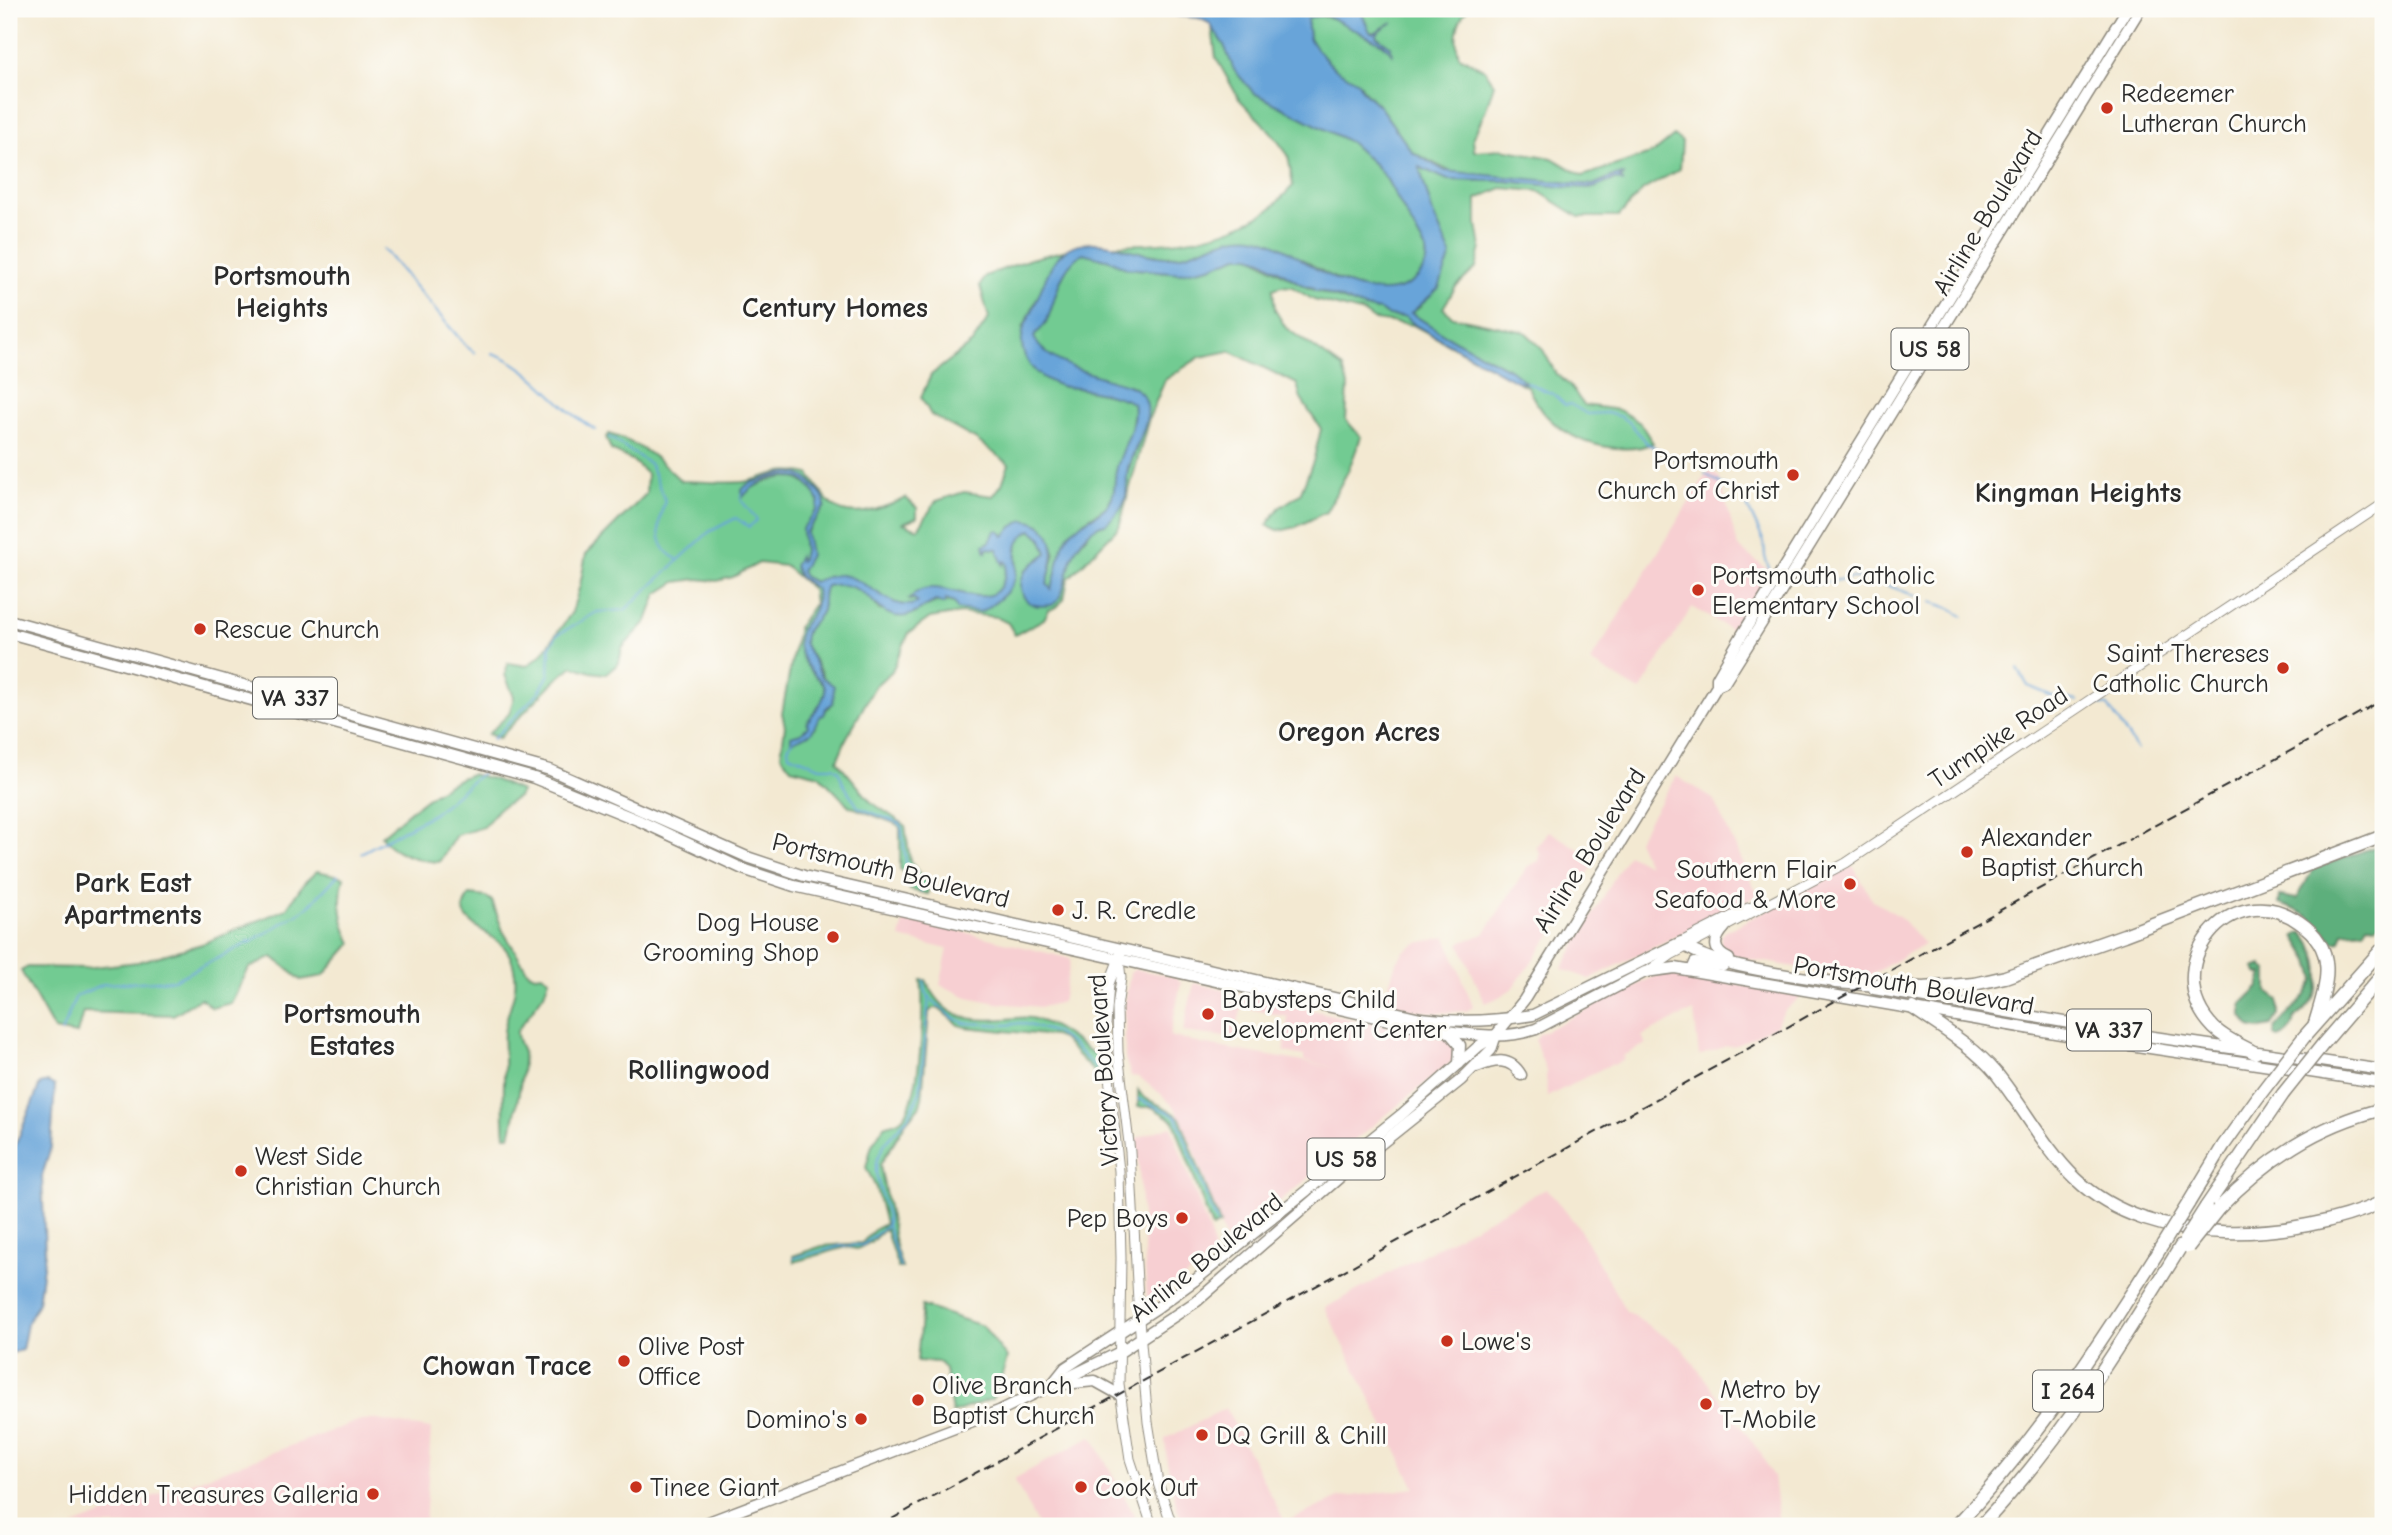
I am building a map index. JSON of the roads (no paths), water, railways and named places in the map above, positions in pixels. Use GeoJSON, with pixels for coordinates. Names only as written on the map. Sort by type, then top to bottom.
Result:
{"type":"FeatureCollection","features":[{"type":"Feature","properties":{"kind":"highway"},"geometry":{"type":"LineString","coordinates":[[1835,982],[1923,988],[1975,984],[2005,977],[2124,936],[2383,836]]}},
{"type":"Feature","properties":{"kind":"highway"},"geometry":{"type":"LineString","coordinates":[[2255,1053],[2224,1037],[2215,1029],[2200,1010],[2193,986],[2193,965],[2197,952],[2210,932],[2227,919],[2247,911],[2275,910],[2294,918],[2313,933],[2323,951],[2328,974],[2315,1023]]}},
{"type":"Feature","properties":{"kind":"highway","name":"I 264"},"geometry":{"type":"LineString","coordinates":[[1956,1526],[2010,1466],[2069,1390],[2223,1146],[2258,1097],[2315,1023],[2383,948]]}},
{"type":"Feature","properties":{"kind":"highway","name":"I 264"},"geometry":{"type":"LineString","coordinates":[[1981,1526],[2054,1438],[2098,1379],[2212,1208],[2283,1094],[2383,974]]}},
{"type":"Feature","properties":{"kind":"highway"},"geometry":{"type":"LineString","coordinates":[[1913,1009],[1956,1037],[1984,1060],[2006,1086],[2051,1151],[2078,1181],[2103,1200],[2138,1217],[2189,1229],[2282,1229],[2326,1222],[2383,1202]]}},
{"type":"Feature","properties":{"kind":"highway"},"geometry":{"type":"LineString","coordinates":[[2212,1208],[2291,1146],[2335,1124],[2383,1109]]}},
{"type":"Feature","properties":{"kind":"main road","name":"Airline Boulevard"},"geometry":{"type":"LineString","coordinates":[[1762,613],[2127,9]]}},
{"type":"Feature","properties":{"kind":"main road","name":"Airline Boulevard"},"geometry":{"type":"LineString","coordinates":[[1053,1383],[1065,1368],[1139,1320],[1305,1200],[1421,1105],[1475,1068],[1491,1050],[1496,1035],[1524,1000],[1717,686],[1717,678],[1762,613],[2140,9]]}},
{"type":"Feature","properties":{"kind":"main road","name":"Turnpike Road"},"geometry":{"type":"LineString","coordinates":[[1684,945],[1725,927],[1862,853],[2383,504]]}},
{"type":"Feature","properties":{"kind":"main road","name":"Portsmouth Boulevard"},"geometry":{"type":"LineString","coordinates":[[9,620],[550,770],[781,870],[1421,1018],[1441,1021],[1508,1019],[1543,1010],[1684,945],[1757,970],[2255,1053],[2383,1070]]}},
{"type":"Feature","properties":{"kind":"main road","name":"Portsmouth Boulevard"},"geometry":{"type":"LineString","coordinates":[[9,633],[534,778],[766,877],[794,886],[1384,1019],[1448,1031],[1496,1035],[1522,1034],[1536,1029],[1645,972],[1684,945]]}},
{"type":"Feature","properties":{"kind":"main road","name":"Turnpike Road"},"geometry":{"type":"LineString","coordinates":[[1684,945],[1748,908],[1770,902]]}},
{"type":"Feature","properties":{"kind":"main road"},"geometry":{"type":"LineString","coordinates":[[956,924],[960,912]]}},
{"type":"Feature","properties":{"kind":"main road"},"geometry":{"type":"LineString","coordinates":[[1725,927],[1715,940],[1716,948],[1723,956],[1741,965]]}},
{"type":"Feature","properties":{"kind":"main road"},"geometry":{"type":"LineString","coordinates":[[1119,960],[1122,948]]}},
{"type":"Feature","properties":{"kind":"main road","name":"Victory Boulevard"},"geometry":{"type":"LineString","coordinates":[[1119,960],[1121,978],[1117,1008],[1118,1052],[1130,1152],[1139,1320],[1153,1461],[1172,1526]]}},
{"type":"Feature","properties":{"kind":"main road","name":"Victory Boulevard"},"geometry":{"type":"LineString","coordinates":[[1119,960],[1109,984],[1105,1039],[1119,1171],[1120,1395],[1130,1459],[1152,1526]]}},
{"type":"Feature","properties":{"kind":"main road"},"geometry":{"type":"LineString","coordinates":[[1692,970],[1695,963],[1757,970]]}},
{"type":"Feature","properties":{"kind":"main road","name":"Portsmouth Boulevard"},"geometry":{"type":"LineString","coordinates":[[1645,972],[1665,968],[1692,970],[2090,1039],[2383,1083]]}},
{"type":"Feature","properties":{"kind":"main road"},"geometry":{"type":"LineString","coordinates":[[1448,1031],[1460,1045],[1459,1064]]}},
{"type":"Feature","properties":{"kind":"main road","name":"Airline Boulevard"},"geometry":{"type":"LineString","coordinates":[[1421,1105],[1459,1064],[1496,1035]]}},
{"type":"Feature","properties":{"kind":"main road"},"geometry":{"type":"LineString","coordinates":[[1475,1068],[1503,1061],[1514,1065],[1521,1075]]}},
{"type":"Feature","properties":{"kind":"main road","name":"Airline Boulevard"},"geometry":{"type":"LineString","coordinates":[[698,1526],[999,1410],[1120,1352],[1214,1287],[1305,1200]]}},
{"type":"Feature","properties":{"kind":"main road"},"geometry":{"type":"LineString","coordinates":[[1053,1383],[1069,1385],[1095,1381],[1120,1395]]}},
{"type":"Feature","properties":{"kind":"water"},"geometry":{"type":"Polygon","coordinates":[[[1164,9],[1360,9],[1370,32],[1374,33],[1393,22],[1376,36],[1390,46],[1392,53],[1383,44],[1326,15],[1307,18],[1309,38],[1334,68],[1358,82],[1363,91],[1380,107],[1412,152],[1445,171],[1593,185],[1614,176],[1625,175],[1620,178],[1624,182],[1615,179],[1594,188],[1562,187],[1505,181],[1448,180],[1419,167],[1433,214],[1451,255],[1439,288],[1411,313],[1445,335],[1511,370],[1527,383],[1516,381],[1415,325],[1406,317],[1389,316],[1380,310],[1364,308],[1315,291],[1314,288],[1301,284],[1251,256],[1238,256],[1210,267],[1180,273],[1126,268],[1110,260],[1083,253],[1064,274],[1047,320],[1034,337],[1047,353],[1056,359],[1079,370],[1129,386],[1144,397],[1147,405],[1146,423],[1128,468],[1123,504],[1109,521],[1092,530],[1079,545],[1060,596],[1052,605],[1039,606],[1030,603],[1023,596],[1022,581],[1025,572],[1047,553],[1041,537],[1031,530],[1019,541],[1016,574],[1011,586],[1000,599],[980,612],[957,609],[955,603],[946,599],[944,604],[936,601],[910,615],[895,616],[886,613],[854,588],[842,585],[826,586],[822,611],[807,629],[804,643],[822,677],[834,686],[833,703],[826,708],[824,715],[820,716],[811,733],[791,742],[791,736],[808,727],[807,722],[825,693],[823,684],[805,663],[798,645],[799,634],[815,607],[816,589],[799,577],[794,566],[799,556],[800,561],[802,559],[804,551],[802,529],[817,510],[819,501],[807,483],[794,477],[769,479],[743,497],[742,490],[746,486],[776,475],[790,473],[803,476],[822,495],[825,506],[806,532],[810,555],[801,571],[804,577],[813,582],[841,575],[861,582],[889,600],[908,605],[917,603],[915,599],[909,599],[916,593],[929,588],[984,596],[994,593],[1003,583],[1007,564],[1005,561],[1003,565],[997,549],[987,548],[986,553],[984,545],[990,542],[995,531],[999,530],[1004,536],[1024,520],[1036,523],[1050,536],[1053,553],[1047,584],[1051,589],[1067,537],[1076,527],[1105,508],[1111,499],[1118,463],[1131,429],[1134,412],[1133,403],[1121,398],[1063,387],[1044,378],[1030,366],[1026,358],[1022,341],[1024,328],[1050,269],[1064,251],[1091,243],[1166,257],[1188,253],[1231,238],[1253,237],[1281,247],[1323,273],[1358,288],[1384,291],[1407,285],[1424,269],[1426,250],[1386,178],[1375,165],[1350,142],[1254,93],[1234,70],[1224,45],[1209,23],[1199,18],[1178,16],[1164,9]]]}},
{"type":"Feature","properties":{"kind":"water"},"geometry":{"type":"Polygon","coordinates":[[[48,1082],[55,1086],[51,1147],[42,1176],[45,1253],[38,1303],[27,1324],[22,1350],[9,1354],[9,1161],[40,1084],[48,1082]]]}},
{"type":"Feature","properties":{"kind":"waterway"},"geometry":{"type":"LineString","coordinates":[[383,249],[466,346],[475,353]]}},
{"type":"Feature","properties":{"kind":"waterway"},"geometry":{"type":"LineString","coordinates":[[492,353],[520,367],[569,411],[596,430]]}},
{"type":"Feature","properties":{"kind":"waterway"},"geometry":{"type":"LineString","coordinates":[[1526,382],[1553,394],[1565,405],[1570,404],[1587,414],[1607,413],[1621,417],[1631,424],[1646,443],[1684,463]]}},
{"type":"Feature","properties":{"kind":"waterway"},"geometry":{"type":"LineString","coordinates":[[609,437],[650,464],[665,501],[659,534],[664,548],[677,559]]}},
{"type":"Feature","properties":{"kind":"waterway"},"geometry":{"type":"LineString","coordinates":[[1705,474],[1743,497],[1764,542],[1769,568]]}},
{"type":"Feature","properties":{"kind":"waterway"},"geometry":{"type":"LineString","coordinates":[[493,739],[540,691],[549,674],[550,647],[557,635],[597,612],[625,610],[709,532],[736,518],[749,527],[757,520],[741,500],[742,494]]}},
{"type":"Feature","properties":{"kind":"waterway"},"geometry":{"type":"LineString","coordinates":[[1798,580],[1814,584],[1868,578],[1916,596]]}},
{"type":"Feature","properties":{"kind":"waterway"},"geometry":{"type":"LineString","coordinates":[[1932,602],[1963,616]]}},
{"type":"Feature","properties":{"kind":"waterway"},"geometry":{"type":"LineString","coordinates":[[2018,669],[2028,686],[2052,696],[2078,701]]}},
{"type":"Feature","properties":{"kind":"waterway"},"geometry":{"type":"LineString","coordinates":[[2095,704],[2108,706],[2137,750]]}},
{"type":"Feature","properties":{"kind":"waterway"},"geometry":{"type":"LineString","coordinates":[[792,741],[788,748],[789,754],[820,767],[833,767],[838,770],[858,807],[901,824],[906,863],[921,891]]}},
{"type":"Feature","properties":{"kind":"waterway"},"geometry":{"type":"LineString","coordinates":[[361,853],[433,814],[484,771]]}},
{"type":"Feature","properties":{"kind":"waterway"},"geometry":{"type":"LineString","coordinates":[[61,1033],[76,996],[104,984],[174,980],[260,937],[308,907],[338,875]]}},
{"type":"Feature","properties":{"kind":"waterway"},"geometry":{"type":"LineString","coordinates":[[924,981],[926,992],[931,999],[952,1017],[965,1023],[1021,1023],[1054,1032],[1073,1045],[1096,1068]]}},
{"type":"Feature","properties":{"kind":"waterway"},"geometry":{"type":"LineString","coordinates":[[794,1258],[841,1246],[863,1245],[887,1225],[876,1162],[885,1143],[909,1116],[920,1092],[929,997]]}},
{"type":"Feature","properties":{"kind":"waterway"},"geometry":{"type":"LineString","coordinates":[[1138,1099],[1177,1118],[1217,1224]]}},
{"type":"Feature","properties":{"kind":"waterway"},"geometry":{"type":"LineString","coordinates":[[887,1225],[900,1267]]}},
{"type":"Feature","properties":{"kind":"railway"},"geometry":{"type":"LineString","coordinates":[[879,1526],[2383,700]]}},
{"type":"Feature","properties":{"kind":"place","name":"Redeemer Lutheran Church"},"geometry":{"type":"Point","coordinates":[2107,108]}},
{"type":"Feature","properties":{"kind":"place","name":"Portsmouth Church of Christ"},"geometry":{"type":"Point","coordinates":[1793,475]}},
{"type":"Feature","properties":{"kind":"place","name":"Portsmouth Catholic Elementary School"},"geometry":{"type":"Point","coordinates":[1698,590]}},
{"type":"Feature","properties":{"kind":"place","name":"Rescue Church"},"geometry":{"type":"Point","coordinates":[200,629]}},
{"type":"Feature","properties":{"kind":"place","name":"Saint Thereses Catholic Church"},"geometry":{"type":"Point","coordinates":[2283,668]}},
{"type":"Feature","properties":{"kind":"place","name":"Alexander Baptist Church"},"geometry":{"type":"Point","coordinates":[1967,852]}},
{"type":"Feature","properties":{"kind":"place","name":"Southern Flair Seafood & More"},"geometry":{"type":"Point","coordinates":[1850,884]}},
{"type":"Feature","properties":{"kind":"place","name":"J. R. Credle"},"geometry":{"type":"Point","coordinates":[1058,910]}},
{"type":"Feature","properties":{"kind":"place","name":"Dog House Grooming Shop"},"geometry":{"type":"Point","coordinates":[833,937]}},
{"type":"Feature","properties":{"kind":"place","name":"Babysteps Child Development Center"},"geometry":{"type":"Point","coordinates":[1208,1014]}},
{"type":"Feature","properties":{"kind":"place","name":"West Side Christian Church"},"geometry":{"type":"Point","coordinates":[241,1171]}},
{"type":"Feature","properties":{"kind":"place","name":"Pep Boys"},"geometry":{"type":"Point","coordinates":[1182,1218]}},
{"type":"Feature","properties":{"kind":"place","name":"Lowe's"},"geometry":{"type":"Point","coordinates":[1447,1341]}},
{"type":"Feature","properties":{"kind":"place","name":"Olive Post Office"},"geometry":{"type":"Point","coordinates":[624,1361]}},
{"type":"Feature","properties":{"kind":"place","name":"Olive Branch Baptist Church"},"geometry":{"type":"Point","coordinates":[918,1400]}},
{"type":"Feature","properties":{"kind":"place","name":"Metro by T-Mobile"},"geometry":{"type":"Point","coordinates":[1706,1404]}},
{"type":"Feature","properties":{"kind":"place","name":"Domino's"},"geometry":{"type":"Point","coordinates":[861,1419]}},
{"type":"Feature","properties":{"kind":"place","name":"DQ Grill & Chill"},"geometry":{"type":"Point","coordinates":[1202,1435]}},
{"type":"Feature","properties":{"kind":"place","name":"Tinee Giant"},"geometry":{"type":"Point","coordinates":[636,1487]}},
{"type":"Feature","properties":{"kind":"place","name":"Cook Out"},"geometry":{"type":"Point","coordinates":[1081,1487]}},
{"type":"Feature","properties":{"kind":"place","name":"Hidden Treasures Galleria"},"geometry":{"type":"Point","coordinates":[373,1494]}},
{"type":"Feature","properties":{"kind":"district","name":"Portsmouth Heights"},"geometry":{"type":"Point","coordinates":[282,291]}},
{"type":"Feature","properties":{"kind":"district","name":"Century Homes"},"geometry":{"type":"Point","coordinates":[835,307]}},
{"type":"Feature","properties":{"kind":"district","name":"Kingman Heights"},"geometry":{"type":"Point","coordinates":[2078,492]}},
{"type":"Feature","properties":{"kind":"district","name":"Oregon Acres"},"geometry":{"type":"Point","coordinates":[1359,731]}},
{"type":"Feature","properties":{"kind":"district","name":"Park East Apartments"},"geometry":{"type":"Point","coordinates":[133,898]}},
{"type":"Feature","properties":{"kind":"district","name":"Portsmouth Estates"},"geometry":{"type":"Point","coordinates":[352,1029]}},
{"type":"Feature","properties":{"kind":"district","name":"Rollingwood"},"geometry":{"type":"Point","coordinates":[699,1069]}},
{"type":"Feature","properties":{"kind":"district","name":"Chowan Trace"},"geometry":{"type":"Point","coordinates":[507,1365]}}]}
